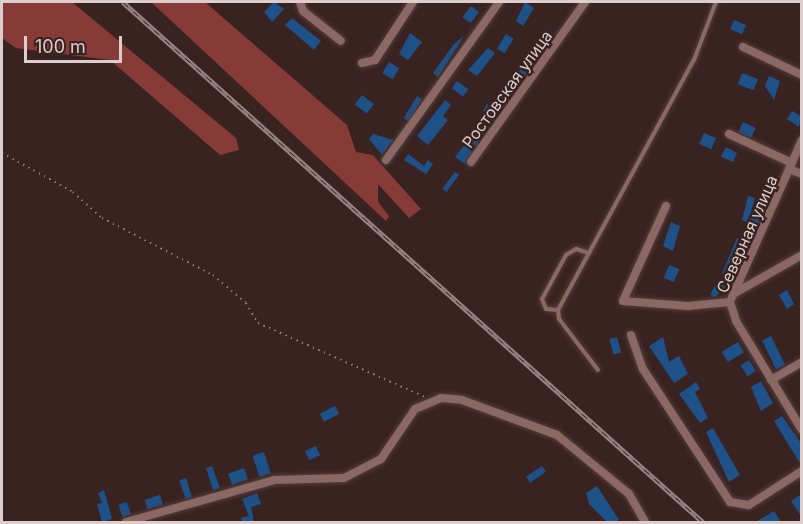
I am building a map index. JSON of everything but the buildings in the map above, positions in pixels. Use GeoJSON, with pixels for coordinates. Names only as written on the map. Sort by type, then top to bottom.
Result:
{"type":"FeatureCollection","features":[{"type":"Feature","properties":{"kind":"street"},"geometry":{"type":"LineString","coordinates":[[300,2],[303,11],[341,41]]}},
{"type":"Feature","properties":{"kind":"street"},"geometry":{"type":"LineString","coordinates":[[362,63],[375,60],[414,2]]}},
{"type":"Feature","properties":{"kind":"street"},"geometry":{"type":"LineString","coordinates":[[386,159],[499,2]]}},
{"type":"Feature","properties":{"kind":"street","name":"Ростовская улица"},"geometry":{"type":"LineString","coordinates":[[471,162],[585,2]]}},
{"type":"Feature","properties":{"kind":"street"},"geometry":{"type":"LineString","coordinates":[[743,47],[801,75]]}},
{"type":"Feature","properties":{"kind":"street"},"geometry":{"type":"LineString","coordinates":[[729,134],[790,165],[801,174]]}},
{"type":"Feature","properties":{"kind":"street","name":"Северная улица"},"geometry":{"type":"LineString","coordinates":[[801,140],[732,298],[771,380],[801,430]]}},
{"type":"Feature","properties":{"kind":"street"},"geometry":{"type":"LineString","coordinates":[[666,206],[624,293],[627,305],[732,298],[801,255]]}},
{"type":"Feature","properties":{"kind":"street"},"geometry":{"type":"LineString","coordinates":[[631,335],[643,369],[730,502],[740,506],[801,471]]}},
{"type":"Feature","properties":{"kind":"street"},"geometry":{"type":"LineString","coordinates":[[771,380],[801,362]]}},
{"type":"Feature","properties":{"kind":"street"},"geometry":{"type":"LineString","coordinates":[[126,522],[274,480],[344,478],[381,459],[415,409],[434,401],[462,400],[557,435],[629,494],[645,522]]}},
{"type":"Feature","properties":{"kind":"lane"},"geometry":{"type":"LineString","coordinates":[[558,310],[694,60],[716,2]]}},
{"type":"Feature","properties":{"kind":"lane"},"geometry":{"type":"LineString","coordinates":[[558,310],[546,309],[542,299],[566,255],[576,249],[589,253]]}},
{"type":"Feature","properties":{"kind":"lane"},"geometry":{"type":"LineString","coordinates":[[558,310],[598,370]]}},
{"type":"Feature","properties":{"kind":"path"},"geometry":{"type":"LineString","coordinates":[[2,153],[73,192],[102,218],[213,275],[246,303],[258,323],[434,401]]}},
{"type":"Feature","properties":{"kind":"shaded area"},"geometry":{"type":"Polygon","coordinates":[[[2,2],[72,2],[236,138],[239,150],[220,155],[110,60],[16,48],[2,38],[2,2]]]}},
{"type":"Feature","properties":{"kind":"shaded area"},"geometry":{"type":"Polygon","coordinates":[[[151,2],[205,2],[347,125],[356,152],[373,155],[421,209],[409,218],[378,184],[378,202],[389,216],[386,221],[151,2]]]}},
{"type":"Feature","properties":{"kind":"railway"},"geometry":{"type":"LineString","coordinates":[[123,2],[703,522]]}}]}
